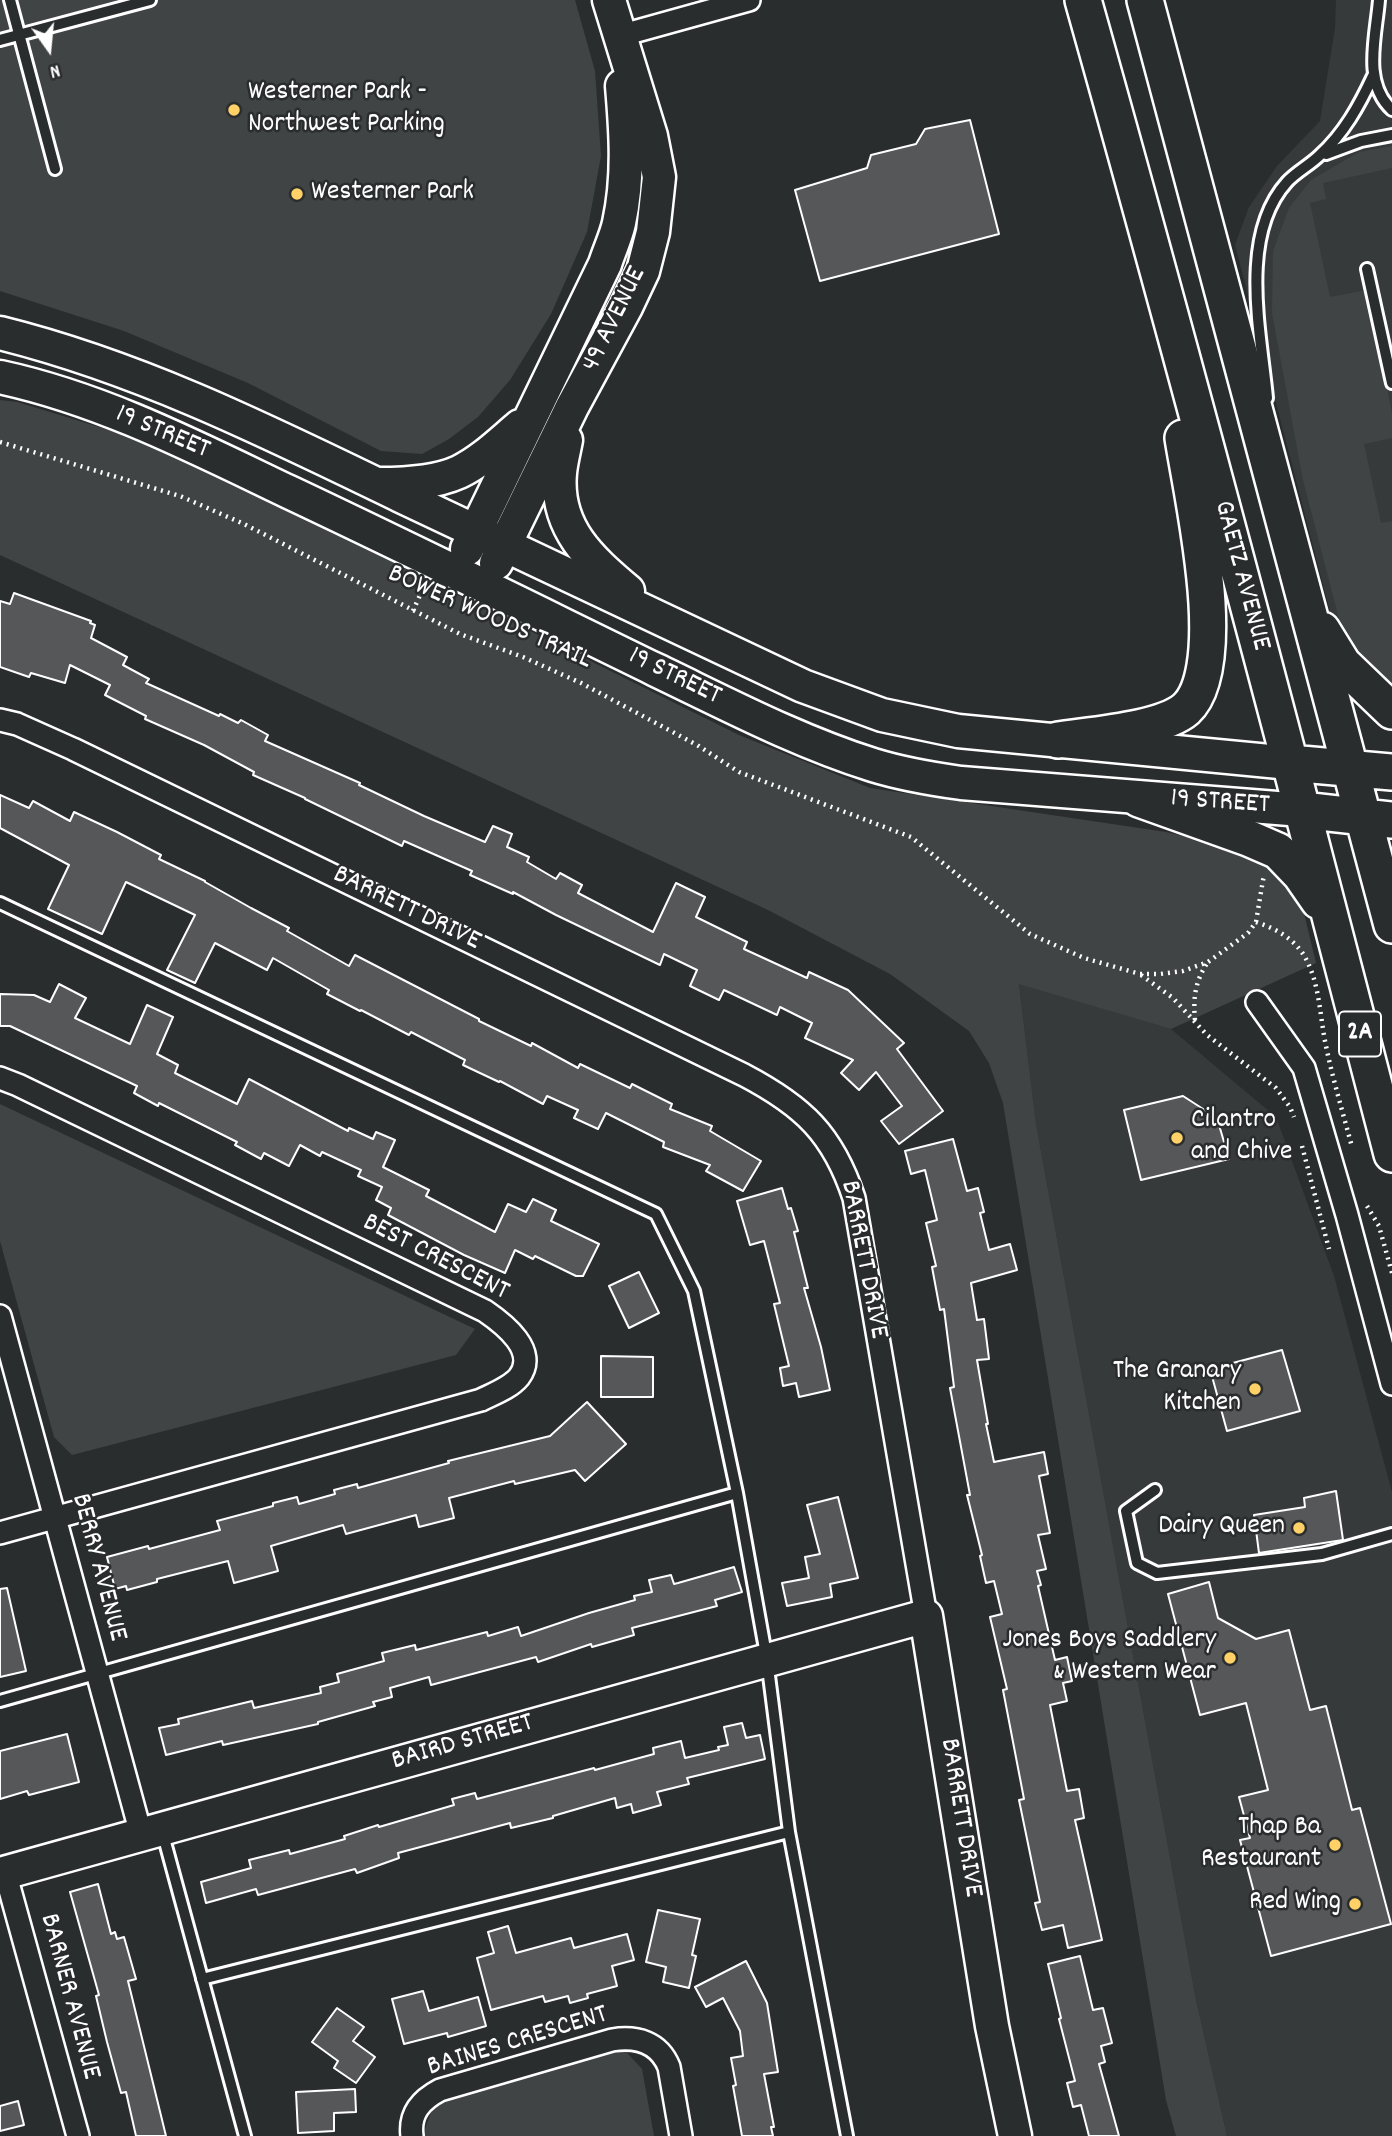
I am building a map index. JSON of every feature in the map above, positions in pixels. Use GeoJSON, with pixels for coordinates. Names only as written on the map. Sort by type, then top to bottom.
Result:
{"type":"FeatureCollection","features":[{"type":"Feature","properties":{"kind":"main road","name":"49 AVENUE"},"geometry":{"type":"LineString","coordinates":[[485,587],[572,407],[626,307],[643,271],[653,232],[659,177],[651,136],[609,0]]}},
{"type":"Feature","properties":{"kind":"main road","name":"GAETZ AVENUE"},"geometry":{"type":"LineString","coordinates":[[1083,0],[1152,245],[1392,1154]]}},
{"type":"Feature","properties":{"kind":"main road","name":"GAETZ AVENUE"},"geometry":{"type":"LineString","coordinates":[[1145,0],[1350,768],[1377,818],[1392,925]]}},
{"type":"Feature","properties":{"kind":"main road","name":"49 AVENUE"},"geometry":{"type":"LineString","coordinates":[[442,574],[476,532],[605,264],[618,226],[625,187],[627,151],[619,36]]}},
{"type":"Feature","properties":{"kind":"main road"},"geometry":{"type":"LineString","coordinates":[[1058,740],[1165,721],[1186,709],[1197,695],[1204,676],[1208,652],[1207,605],[1200,543],[1152,245]]}},
{"type":"Feature","properties":{"kind":"main road","name":"19 STREET"},"geometry":{"type":"LineString","coordinates":[[0,333],[49,345],[139,376],[251,424],[803,686],[882,715],[958,731],[1392,772]]}},
{"type":"Feature","properties":{"kind":"main road","name":"19 STREET"},"geometry":{"type":"LineString","coordinates":[[0,377],[29,383],[159,430],[442,574],[485,587],[755,718],[816,745],[875,766],[961,783],[1377,818]]}},
{"type":"Feature","properties":{"kind":"main road"},"geometry":{"type":"LineString","coordinates":[[572,407],[560,473],[562,500],[574,536],[595,563],[664,621]]}},
{"type":"Feature","properties":{"kind":"main road"},"geometry":{"type":"LineString","coordinates":[[377,484],[416,482],[457,473],[484,457],[529,418]]}},
{"type":"Feature","properties":{"kind":"main road"},"geometry":{"type":"LineString","coordinates":[[1305,603],[1343,664],[1392,711]]}},
{"type":"Feature","properties":{"kind":"main road"},"geometry":{"type":"LineString","coordinates":[[1139,799],[1278,851],[1301,875],[1329,915]]}},
{"type":"Feature","properties":{"kind":"main road","name":"BAIRD STREET"},"geometry":{"type":"LineString","coordinates":[[2,1873],[926,1616]]}},
{"type":"Feature","properties":{"kind":"main road","name":"BARRETT DRIVE"},"geometry":{"type":"LineString","coordinates":[[926,1616],[996,2049],[1015,2136]]}},
{"type":"Feature","properties":{"kind":"street"},"geometry":{"type":"LineString","coordinates":[[619,36],[749,0]]}},
{"type":"Feature","properties":{"kind":"street","name":"BARRETT DRIVE"},"geometry":{"type":"LineString","coordinates":[[0,720],[17,724],[73,748],[744,1075],[782,1096],[800,1110],[832,1146],[854,1198],[926,1616]]}},
{"type":"Feature","properties":{"kind":"street"},"geometry":{"type":"LineString","coordinates":[[1257,1002],[1304,1068],[1392,1384]]}},
{"type":"Feature","properties":{"kind":"street","name":"BEST CRESCENT"},"geometry":{"type":"LineString","coordinates":[[0,1078],[485,1311],[512,1333],[523,1352],[525,1364],[519,1377],[481,1400],[0,1533]]}},
{"type":"Feature","properties":{"kind":"street","name":"BERRY AVENUE"},"geometry":{"type":"LineString","coordinates":[[0,1316],[96,1673],[151,1831]]}},
{"type":"Feature","properties":{"kind":"street","name":"BARNER AVENUE"},"geometry":{"type":"LineString","coordinates":[[2,1873],[78,2136]]}},
{"type":"Feature","properties":{"kind":"street","name":"BAINES CRESCENT"},"geometry":{"type":"LineString","coordinates":[[412,2136],[412,2120],[421,2102],[440,2090],[612,2040],[640,2039],[651,2044],[665,2058],[681,2136]]}},
{"type":"Feature","properties":{"kind":"lane"},"geometry":{"type":"LineString","coordinates":[[10,0],[55,169]]}},
{"type":"Feature","properties":{"kind":"lane"},"geometry":{"type":"LineString","coordinates":[[0,40],[150,0]]}},
{"type":"Feature","properties":{"kind":"lane"},"geometry":{"type":"LineString","coordinates":[[1379,0],[1373,76],[1383,101],[1392,110]]}},
{"type":"Feature","properties":{"kind":"lane"},"geometry":{"type":"LineString","coordinates":[[1268,408],[1257,290],[1258,250],[1263,227],[1272,203],[1288,181],[1337,139],[1351,120],[1373,76]]}},
{"type":"Feature","properties":{"kind":"lane"},"geometry":{"type":"LineString","coordinates":[[1317,158],[1344,146],[1392,135]]}},
{"type":"Feature","properties":{"kind":"lane"},"geometry":{"type":"LineString","coordinates":[[1367,269],[1392,383]]}},
{"type":"Feature","properties":{"kind":"lane"},"geometry":{"type":"LineString","coordinates":[[1269,422],[1280,509]]}},
{"type":"Feature","properties":{"kind":"lane"},"geometry":{"type":"LineString","coordinates":[[0,903],[656,1214],[694,1291],[737,1493],[766,1660],[789,1832],[847,2136]]}},
{"type":"Feature","properties":{"kind":"lane"},"geometry":{"type":"LineString","coordinates":[[1155,1490],[1126,1511],[1137,1563],[1157,1573],[1322,1554],[1392,1534]]}},
{"type":"Feature","properties":{"kind":"lane"},"geometry":{"type":"LineString","coordinates":[[0,1701],[737,1493]]}},
{"type":"Feature","properties":{"kind":"lane"},"geometry":{"type":"LineString","coordinates":[[151,1831],[202,1979],[245,2136]]}},
{"type":"Feature","properties":{"kind":"lane"},"geometry":{"type":"LineString","coordinates":[[202,1979],[789,1832]]}},
{"type":"Feature","properties":{"kind":"path","name":"BOWER WOODS TRAIL"},"geometry":{"type":"LineString","coordinates":[[0,442],[180,496],[244,524],[460,634],[523,657],[581,683],[697,745],[739,772],[911,837],[1030,933],[1084,958],[1140,974],[1183,971],[1208,962],[1248,933],[1256,922]]}},
{"type":"Feature","properties":{"kind":"path"},"geometry":{"type":"LineString","coordinates":[[413,611],[442,574]]}},
{"type":"Feature","properties":{"kind":"path"},"geometry":{"type":"LineString","coordinates":[[1267,872],[1263,880],[1256,922],[1280,931],[1307,961],[1353,1153]]}},
{"type":"Feature","properties":{"kind":"path"},"geometry":{"type":"LineString","coordinates":[[1195,1021],[1195,989],[1208,962]]}},
{"type":"Feature","properties":{"kind":"path"},"geometry":{"type":"LineString","coordinates":[[1140,974],[1173,998],[1207,1035],[1276,1088],[1290,1107],[1296,1124]]}},
{"type":"Feature","properties":{"kind":"path"},"geometry":{"type":"LineString","coordinates":[[1299,1136],[1329,1249]]}},
{"type":"Feature","properties":{"kind":"path"},"geometry":{"type":"LineString","coordinates":[[1367,1206],[1379,1226],[1392,1273]]}},
{"type":"Feature","properties":{"kind":"shaded area","name":"Westerner Park"},"geometry":{"type":"Polygon","coordinates":[[[0,0],[575,0],[595,71],[601,156],[587,232],[551,314],[510,380],[478,417],[449,439],[422,454],[381,451],[248,383],[124,331],[0,291],[0,0]]]}},
{"type":"Feature","properties":{"kind":"shaded area"},"geometry":{"type":"Polygon","coordinates":[[[1336,0],[1392,0],[1392,701],[1333,623],[1235,245],[1249,207],[1277,166],[1320,121],[1335,28],[1336,0]]]}},
{"type":"Feature","properties":{"kind":"shaded area"},"geometry":{"type":"Polygon","coordinates":[[[1392,146],[1392,168],[1323,183],[1326,199],[1310,203],[1330,297],[1367,290],[1392,413],[1392,438],[1364,444],[1381,523],[1392,521],[1392,691],[1371,671],[1339,619],[1303,480],[1272,313],[1273,251],[1289,208],[1311,180],[1359,152],[1392,146]]]}},
{"type":"Feature","properties":{"kind":"shaded area"},"geometry":{"type":"Polygon","coordinates":[[[0,400],[17,402],[132,437],[177,455],[739,735],[870,788],[1166,832],[1261,853],[1303,909],[1316,963],[1171,1029],[1019,984],[1036,1124],[1196,2000],[1227,2136],[1176,2136],[1166,2100],[1003,1103],[989,1063],[969,1031],[890,974],[768,910],[0,555],[0,400]]]}},
{"type":"Feature","properties":{"kind":"shaded area"},"geometry":{"type":"Polygon","coordinates":[[[1019,983],[1171,1029],[1276,1117],[1334,1276],[1392,1492],[1392,2136],[1227,2136],[1196,2000],[1036,1124],[1019,983]]]}},
{"type":"Feature","properties":{"kind":"shaded area"},"geometry":{"type":"Polygon","coordinates":[[[0,1104],[475,1329],[456,1355],[72,1455],[54,1437],[0,1241],[0,1104]]]}},
{"type":"Feature","properties":{"kind":"shaded area"},"geometry":{"type":"Polygon","coordinates":[[[617,2042],[642,2069],[654,2136],[425,2136],[436,2098],[617,2042]]]}},
{"type":"Feature","properties":{"kind":"building"},"geometry":{"type":"Polygon","coordinates":[[[970,120],[999,234],[820,281],[795,190],[867,168],[871,155],[916,144],[925,129],[970,120]]]}},
{"type":"Feature","properties":{"kind":"building"},"geometry":{"type":"Polygon","coordinates":[[[14,593],[91,621],[90,623],[95,625],[91,638],[127,657],[123,665],[149,679],[146,683],[219,716],[220,714],[238,723],[241,720],[268,735],[265,741],[485,842],[493,826],[512,834],[507,847],[529,857],[527,862],[556,879],[560,873],[582,885],[578,893],[653,932],[676,883],[705,897],[696,917],[747,942],[744,949],[807,978],[809,972],[848,990],[904,1043],[897,1049],[943,1111],[899,1144],[881,1121],[902,1106],[876,1072],[859,1090],[841,1073],[853,1060],[805,1038],[812,1023],[780,1007],[777,1015],[724,990],[719,1000],[690,986],[697,970],[664,954],[660,965],[513,892],[470,875],[472,871],[404,841],[402,846],[253,775],[254,772],[204,745],[145,719],[146,716],[105,695],[110,685],[70,665],[65,683],[31,673],[29,677],[0,667],[0,601],[10,604],[14,593]]]}},
{"type":"Feature","properties":{"kind":"building"},"geometry":{"type":"Polygon","coordinates":[[[0,795],[29,808],[33,801],[70,821],[74,812],[117,832],[161,855],[159,859],[205,881],[289,928],[287,931],[349,966],[355,955],[479,1021],[531,1046],[532,1043],[578,1068],[580,1064],[630,1088],[632,1084],[672,1104],[670,1109],[712,1126],[710,1131],[761,1161],[743,1191],[706,1171],[710,1165],[663,1147],[664,1142],[606,1113],[598,1129],[574,1118],[578,1110],[547,1096],[543,1104],[463,1065],[465,1060],[327,994],[329,990],[273,958],[267,970],[215,943],[195,983],[167,970],[195,915],[126,882],[102,934],[48,909],[69,865],[0,828],[0,795]]]}},
{"type":"Feature","properties":{"kind":"building"},"geometry":{"type":"Polygon","coordinates":[[[59,984],[86,998],[75,1018],[130,1044],[147,1005],[173,1017],[157,1054],[178,1065],[175,1073],[237,1104],[249,1079],[348,1131],[349,1128],[373,1139],[376,1132],[395,1140],[383,1167],[429,1190],[426,1196],[495,1232],[508,1204],[526,1212],[533,1199],[556,1210],[551,1221],[599,1244],[583,1276],[576,1276],[535,1256],[533,1259],[515,1250],[505,1273],[388,1215],[391,1208],[376,1200],[382,1187],[358,1176],[361,1170],[322,1152],[320,1156],[300,1145],[289,1166],[264,1153],[261,1159],[235,1145],[237,1142],[134,1093],[137,1086],[10,1026],[0,1026],[0,994],[34,995],[50,1002],[59,984]]]}},
{"type":"Feature","properties":{"kind":"building","name":"Cilantro and Chive"},"geometry":{"type":"Polygon","coordinates":[[[1183,1096],[1217,1118],[1229,1159],[1141,1180],[1124,1110],[1183,1096]]]}},
{"type":"Feature","properties":{"kind":"building"},"geometry":{"type":"Polygon","coordinates":[[[953,1139],[967,1191],[978,1188],[984,1212],[980,1213],[989,1250],[1010,1244],[1017,1270],[971,1283],[977,1320],[984,1319],[989,1359],[977,1360],[994,1462],[1044,1452],[1048,1474],[1039,1476],[1050,1533],[1038,1535],[1046,1569],[1037,1571],[1041,1585],[1038,1586],[1055,1660],[1067,1657],[1072,1681],[1063,1683],[1067,1701],[1050,1705],[1067,1791],[1079,1789],[1084,1818],[1075,1820],[1102,1940],[1068,1948],[1063,1925],[1042,1930],[1035,1903],[1040,1902],[1019,1800],[1024,1799],[1003,1690],[1007,1689],[990,1617],[1002,1614],[994,1581],[986,1583],[967,1495],[970,1495],[950,1388],[954,1387],[944,1309],[940,1310],[932,1267],[936,1266],[926,1223],[937,1220],[925,1170],[911,1174],[905,1151],[953,1139]]]}},
{"type":"Feature","properties":{"kind":"building"},"geometry":{"type":"Polygon","coordinates":[[[782,1188],[798,1231],[794,1232],[808,1288],[804,1288],[830,1390],[799,1397],[796,1383],[783,1386],[780,1368],[789,1366],[774,1304],[780,1303],[764,1241],[750,1245],[737,1201],[782,1188]]]}},
{"type":"Feature","properties":{"kind":"building"},"geometry":{"type":"Polygon","coordinates":[[[639,1272],[659,1313],[629,1328],[609,1286],[639,1272]]]}},
{"type":"Feature","properties":{"kind":"building"},"geometry":{"type":"Polygon","coordinates":[[[1282,1350],[1300,1411],[1227,1431],[1210,1369],[1282,1350]]]}},
{"type":"Feature","properties":{"kind":"building"},"geometry":{"type":"Polygon","coordinates":[[[601,1356],[653,1357],[653,1397],[601,1397],[601,1356]]]}},
{"type":"Feature","properties":{"kind":"building"},"geometry":{"type":"Polygon","coordinates":[[[587,1402],[626,1444],[585,1481],[575,1470],[515,1484],[514,1481],[449,1498],[454,1518],[419,1527],[416,1515],[346,1534],[343,1525],[271,1546],[278,1571],[234,1583],[228,1561],[157,1579],[157,1582],[127,1590],[126,1586],[115,1589],[107,1557],[220,1530],[217,1521],[273,1506],[273,1503],[297,1497],[299,1504],[335,1494],[334,1490],[357,1484],[358,1488],[449,1463],[448,1461],[550,1436],[587,1402]]]}},
{"type":"Feature","properties":{"kind":"building","name":"Dairy Queen"},"geometry":{"type":"Polygon","coordinates":[[[1336,1491],[1343,1540],[1259,1553],[1254,1515],[1305,1507],[1304,1498],[1336,1491]]]}},
{"type":"Feature","properties":{"kind":"building"},"geometry":{"type":"Polygon","coordinates":[[[838,1497],[858,1578],[830,1584],[832,1597],[787,1606],[782,1583],[809,1578],[805,1557],[820,1554],[807,1505],[838,1497]]]}},
{"type":"Feature","properties":{"kind":"building"},"geometry":{"type":"Polygon","coordinates":[[[734,1567],[742,1592],[715,1600],[717,1606],[632,1628],[634,1635],[592,1647],[591,1644],[538,1662],[536,1657],[431,1685],[429,1677],[390,1688],[392,1697],[373,1702],[375,1706],[318,1724],[223,1745],[222,1741],[166,1755],[159,1728],[179,1724],[178,1719],[252,1701],[254,1708],[321,1693],[320,1687],[339,1682],[337,1674],[384,1661],[382,1653],[415,1645],[416,1650],[487,1632],[488,1636],[518,1627],[521,1636],[635,1600],[634,1596],[652,1592],[649,1580],[671,1575],[674,1584],[734,1567]]]}},
{"type":"Feature","properties":{"kind":"building"},"geometry":{"type":"Polygon","coordinates":[[[1209,1582],[1218,1618],[1256,1639],[1289,1630],[1310,1710],[1326,1706],[1352,1810],[1360,1808],[1391,1924],[1271,1956],[1240,1840],[1250,1838],[1239,1797],[1268,1790],[1246,1703],[1200,1715],[1168,1594],[1209,1582]]]}},
{"type":"Feature","properties":{"kind":"building"},"geometry":{"type":"Polygon","coordinates":[[[7,1588],[26,1671],[0,1677],[0,1589],[7,1588]]]}},
{"type":"Feature","properties":{"kind":"building"},"geometry":{"type":"Polygon","coordinates":[[[742,1723],[746,1738],[760,1735],[765,1759],[687,1778],[689,1784],[657,1792],[661,1805],[633,1813],[631,1804],[617,1808],[615,1798],[553,1818],[511,1828],[510,1823],[398,1853],[399,1858],[357,1873],[355,1869],[258,1895],[256,1889],[206,1903],[201,1882],[251,1868],[249,1860],[289,1850],[290,1854],[345,1839],[344,1836],[378,1825],[379,1827],[454,1805],[452,1799],[475,1793],[477,1799],[654,1754],[653,1748],[681,1741],[685,1758],[719,1750],[718,1747],[728,1745],[724,1727],[742,1723]]]}},
{"type":"Feature","properties":{"kind":"building"},"geometry":{"type":"Polygon","coordinates":[[[67,1734],[79,1782],[29,1795],[27,1791],[0,1799],[0,1751],[67,1734]]]}},
{"type":"Feature","properties":{"kind":"building"},"geometry":{"type":"Polygon","coordinates":[[[98,1884],[111,1934],[115,1932],[117,1939],[124,1937],[136,1979],[128,1981],[166,2136],[136,2136],[126,2092],[121,2093],[107,2042],[96,1996],[99,1995],[70,1892],[98,1884]]]}},
{"type":"Feature","properties":{"kind":"building"},"geometry":{"type":"Polygon","coordinates":[[[658,1910],[700,1919],[692,1955],[696,1956],[689,1988],[663,1982],[666,1967],[646,1962],[658,1910]]]}},
{"type":"Feature","properties":{"kind":"building"},"geometry":{"type":"Polygon","coordinates":[[[508,1926],[516,1953],[571,1938],[574,1948],[627,1934],[634,1960],[612,1966],[617,1986],[587,1994],[588,1998],[570,2003],[568,1996],[545,2002],[543,1996],[491,2010],[477,1958],[494,1953],[488,1932],[508,1926]]]}},
{"type":"Feature","properties":{"kind":"building"},"geometry":{"type":"Polygon","coordinates":[[[1080,1956],[1093,2010],[1103,2008],[1112,2043],[1101,2046],[1105,2062],[1099,2064],[1119,2136],[1089,2136],[1081,2105],[1073,2107],[1067,2083],[1075,2081],[1048,1964],[1080,1956]]]}},
{"type":"Feature","properties":{"kind":"building"},"geometry":{"type":"Polygon","coordinates":[[[746,1961],[767,2003],[778,2072],[764,2074],[774,2127],[771,2127],[773,2136],[742,2136],[731,2058],[743,2056],[740,2031],[723,1998],[706,2007],[695,1987],[746,1961]]]}},
{"type":"Feature","properties":{"kind":"building"},"geometry":{"type":"Polygon","coordinates":[[[423,1991],[429,2011],[478,1997],[486,2026],[448,2037],[447,2033],[404,2044],[392,1999],[423,1991]]]}},
{"type":"Feature","properties":{"kind":"building"},"geometry":{"type":"Polygon","coordinates":[[[337,2008],[364,2027],[353,2041],[375,2057],[356,2083],[334,2068],[338,2061],[312,2042],[337,2008]]]}},
{"type":"Feature","properties":{"kind":"building"},"geometry":{"type":"Polygon","coordinates":[[[355,2089],[356,2112],[334,2113],[334,2131],[298,2133],[296,2092],[355,2089]]]}},
{"type":"Feature","properties":{"kind":"building"},"geometry":{"type":"Polygon","coordinates":[[[18,2101],[24,2125],[0,2131],[0,2106],[18,2101]]]}},
{"type":"Feature","properties":{"kind":"place","name":"Westerner Park - Northwest Parking"},"geometry":{"type":"Point","coordinates":[234,110]}},
{"type":"Feature","properties":{"kind":"place","name":"Westerner Park"},"geometry":{"type":"Point","coordinates":[297,194]}},
{"type":"Feature","properties":{"kind":"place","name":"Cilantro and Chive"},"geometry":{"type":"Point","coordinates":[1177,1138]}},
{"type":"Feature","properties":{"kind":"place","name":"The Granary Kitchen"},"geometry":{"type":"Point","coordinates":[1255,1389]}},
{"type":"Feature","properties":{"kind":"place","name":"Dairy Queen"},"geometry":{"type":"Point","coordinates":[1299,1528]}},
{"type":"Feature","properties":{"kind":"place","name":"Jones Boys Saddlery & Western Wear"},"geometry":{"type":"Point","coordinates":[1230,1658]}},
{"type":"Feature","properties":{"kind":"place","name":"Thap Ba Restaurant"},"geometry":{"type":"Point","coordinates":[1335,1845]}},
{"type":"Feature","properties":{"kind":"place","name":"Red Wing"},"geometry":{"type":"Point","coordinates":[1355,1904]}}]}
